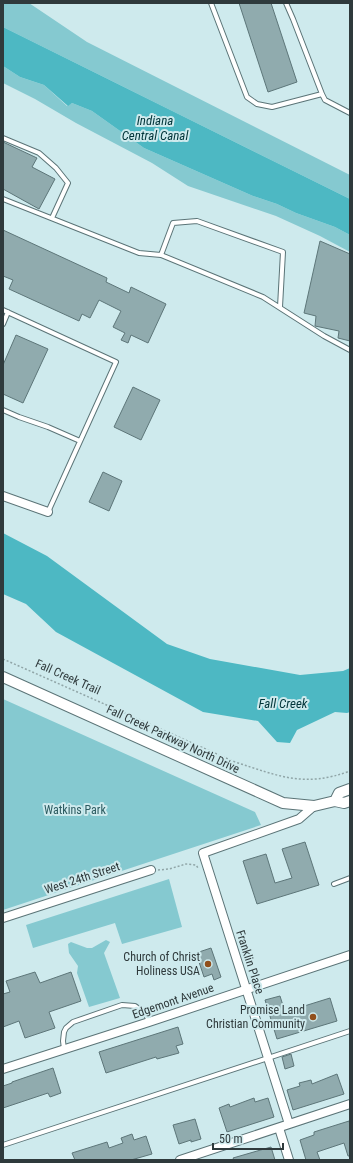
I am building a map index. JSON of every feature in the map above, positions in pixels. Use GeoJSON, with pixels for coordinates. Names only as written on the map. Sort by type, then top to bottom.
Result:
{"type":"FeatureCollection","features":[{"type":"Feature","properties":{"kind":"street"},"geometry":{"type":"LineString","coordinates":[[3,496],[48,512]]}},
{"type":"Feature","properties":{"kind":"street","name":"Fall Creek Parkway North Drive"},"geometry":{"type":"LineString","coordinates":[[3,677],[277,800],[290,804],[314,806],[335,801]]}},
{"type":"Feature","properties":{"kind":"street"},"geometry":{"type":"LineString","coordinates":[[350,789],[339,793],[335,801],[344,804],[350,801]]}},
{"type":"Feature","properties":{"kind":"street","name":"Franklin Place"},"geometry":{"type":"LineString","coordinates":[[289,1124],[202,853],[299,819],[314,806]]}},
{"type":"Feature","properties":{"kind":"street","name":"West 24th Street"},"geometry":{"type":"LineString","coordinates":[[3,918],[151,870]]}},
{"type":"Feature","properties":{"kind":"street","name":"Edgemont Avenue"},"geometry":{"type":"LineString","coordinates":[[3,1069],[350,955]]}},
{"type":"Feature","properties":{"kind":"street"},"geometry":{"type":"LineString","coordinates":[[180,1160],[350,1104]]}},
{"type":"Feature","properties":{"kind":"street"},"geometry":{"type":"LineString","coordinates":[[278,1128],[289,1160]]}},
{"type":"Feature","properties":{"kind":"lane"},"geometry":{"type":"LineString","coordinates":[[211,3],[247,97],[257,104],[272,107],[322,94]]}},
{"type":"Feature","properties":{"kind":"lane"},"geometry":{"type":"LineString","coordinates":[[286,3],[294,19],[325,100],[350,114]]}},
{"type":"Feature","properties":{"kind":"lane"},"geometry":{"type":"LineString","coordinates":[[3,138],[39,154],[56,168],[68,183],[52,218]]}},
{"type":"Feature","properties":{"kind":"lane"},"geometry":{"type":"LineString","coordinates":[[3,198],[139,252],[162,255],[263,297],[324,336],[350,350]]}},
{"type":"Feature","properties":{"kind":"lane"},"geometry":{"type":"LineString","coordinates":[[162,255],[173,223],[197,221],[283,252],[280,307]]}},
{"type":"Feature","properties":{"kind":"lane"},"geometry":{"type":"LineString","coordinates":[[3,310],[116,362],[48,512]]}},
{"type":"Feature","properties":{"kind":"lane"},"geometry":{"type":"LineString","coordinates":[[3,324],[8,312]]}},
{"type":"Feature","properties":{"kind":"lane"},"geometry":{"type":"LineString","coordinates":[[3,410],[80,441]]}},
{"type":"Feature","properties":{"kind":"lane"},"geometry":{"type":"LineString","coordinates":[[334,884],[350,878]]}},
{"type":"Feature","properties":{"kind":"lane"},"geometry":{"type":"LineString","coordinates":[[64,1049],[64,1032],[73,1022],[122,1006],[134,1006],[146,1014],[149,1022]]}},
{"type":"Feature","properties":{"kind":"lane"},"geometry":{"type":"LineString","coordinates":[[3,1145],[350,1031]]}},
{"type":"Feature","properties":{"kind":"path","name":"Fall Creek Trail"},"geometry":{"type":"LineString","coordinates":[[3,659],[235,762],[299,780],[318,780],[350,771]]}},
{"type":"Feature","properties":{"kind":"path"},"geometry":{"type":"LineString","coordinates":[[151,870],[169,869],[186,864],[196,865],[202,872],[208,870]]}},
{"type":"Feature","properties":{"kind":"green space"},"geometry":{"type":"Polygon","coordinates":[[[3,3],[29,3],[87,42],[350,175],[350,199],[3,27],[3,3]]]}},
{"type":"Feature","properties":{"kind":"green space"},"geometry":{"type":"Polygon","coordinates":[[[3,66],[20,77],[44,85],[67,106],[72,103],[92,111],[144,148],[253,196],[335,227],[350,235],[350,252],[320,236],[276,216],[188,186],[152,163],[3,83],[3,66]]]}},
{"type":"Feature","properties":{"kind":"green space","name":"Watkins Park"},"geometry":{"type":"Polygon","coordinates":[[[3,699],[255,812],[261,825],[3,910],[3,699]]]}},
{"type":"Feature","properties":{"kind":"green space"},"geometry":{"type":"Polygon","coordinates":[[[169,879],[182,927],[122,944],[115,923],[33,948],[26,925],[169,879]]]}},
{"type":"Feature","properties":{"kind":"green space"},"geometry":{"type":"Polygon","coordinates":[[[106,940],[110,942],[104,953],[120,998],[89,1007],[77,973],[78,966],[69,953],[68,944],[71,942],[87,948],[92,948],[106,940]]]}},
{"type":"Feature","properties":{"kind":"water","name":"Indiana Central Canal"},"geometry":{"type":"Polygon","coordinates":[[[3,27],[350,199],[350,235],[335,227],[253,196],[144,148],[92,111],[72,103],[68,106],[44,85],[20,77],[3,66],[3,27]]]}},
{"type":"Feature","properties":{"kind":"water","name":"Fall Creek"},"geometry":{"type":"Polygon","coordinates":[[[3,533],[47,556],[167,644],[210,659],[300,675],[343,671],[350,668],[350,712],[335,712],[297,730],[290,743],[277,742],[258,721],[203,712],[56,632],[26,604],[3,594],[3,533]]]}},
{"type":"Feature","properties":{"kind":"building"},"geometry":{"type":"Polygon","coordinates":[[[239,3],[271,3],[297,82],[268,92],[239,3]]]}},
{"type":"Feature","properties":{"kind":"building"},"geometry":{"type":"Polygon","coordinates":[[[3,142],[37,158],[32,167],[55,179],[39,209],[3,189],[3,142]]]}},
{"type":"Feature","properties":{"kind":"building"},"geometry":{"type":"Polygon","coordinates":[[[3,230],[107,278],[106,282],[129,293],[131,287],[166,304],[148,343],[131,335],[128,343],[121,340],[125,333],[113,327],[121,311],[99,300],[90,318],[82,314],[79,321],[9,289],[13,280],[3,276],[3,230]]]}},
{"type":"Feature","properties":{"kind":"building"},"geometry":{"type":"Polygon","coordinates":[[[320,241],[350,254],[350,341],[338,338],[339,331],[315,326],[316,316],[304,313],[320,241]]]}},
{"type":"Feature","properties":{"kind":"building"},"geometry":{"type":"Polygon","coordinates":[[[16,335],[48,349],[23,403],[3,394],[3,365],[16,335]]]}},
{"type":"Feature","properties":{"kind":"building"},"geometry":{"type":"Polygon","coordinates":[[[133,387],[160,400],[141,440],[114,427],[133,387]]]}},
{"type":"Feature","properties":{"kind":"building"},"geometry":{"type":"Polygon","coordinates":[[[103,472],[122,481],[109,511],[89,502],[103,472]]]}},
{"type":"Feature","properties":{"kind":"building"},"geometry":{"type":"Polygon","coordinates":[[[305,842],[319,885],[257,904],[243,861],[266,854],[275,883],[292,878],[282,849],[305,842]]]}},
{"type":"Feature","properties":{"kind":"building","name":"Church of Christ Holiness USA"},"geometry":{"type":"Polygon","coordinates":[[[211,948],[221,977],[214,980],[212,974],[204,977],[196,953],[211,948]]]}},
{"type":"Feature","properties":{"kind":"building"},"geometry":{"type":"Polygon","coordinates":[[[35,972],[40,983],[71,972],[81,1001],[49,1012],[55,1028],[25,1038],[19,1021],[3,1027],[3,994],[10,992],[6,981],[35,972]]]}},
{"type":"Feature","properties":{"kind":"building","name":"Promise Land Christian Community"},"geometry":{"type":"Polygon","coordinates":[[[280,996],[285,1012],[330,998],[337,1021],[277,1039],[265,1000],[280,996]]]}},
{"type":"Feature","properties":{"kind":"building"},"geometry":{"type":"Polygon","coordinates":[[[178,1027],[183,1044],[176,1046],[179,1053],[157,1059],[156,1057],[106,1073],[99,1052],[178,1027]]]}},
{"type":"Feature","properties":{"kind":"building"},"geometry":{"type":"Polygon","coordinates":[[[291,1054],[294,1066],[285,1069],[282,1057],[291,1054]]]}},
{"type":"Feature","properties":{"kind":"building"},"geometry":{"type":"Polygon","coordinates":[[[53,1068],[61,1093],[50,1097],[48,1093],[3,1108],[3,1086],[53,1068]]]}},
{"type":"Feature","properties":{"kind":"building"},"geometry":{"type":"Polygon","coordinates":[[[337,1074],[344,1094],[293,1110],[287,1090],[300,1086],[299,1083],[311,1080],[312,1084],[337,1074]]]}},
{"type":"Feature","properties":{"kind":"building"},"geometry":{"type":"Polygon","coordinates":[[[254,1098],[255,1102],[268,1098],[274,1117],[227,1132],[219,1108],[229,1104],[230,1107],[254,1098]]]}},
{"type":"Feature","properties":{"kind":"building"},"geometry":{"type":"Polygon","coordinates":[[[195,1119],[201,1139],[191,1142],[191,1140],[179,1144],[173,1125],[195,1119]]]}},
{"type":"Feature","properties":{"kind":"building"},"geometry":{"type":"Polygon","coordinates":[[[349,1121],[350,1156],[348,1156],[344,1143],[317,1152],[320,1160],[306,1160],[300,1140],[314,1135],[314,1132],[349,1121]]]}},
{"type":"Feature","properties":{"kind":"building"},"geometry":{"type":"Polygon","coordinates":[[[132,1134],[134,1140],[146,1136],[152,1154],[131,1160],[75,1160],[72,1153],[107,1142],[109,1148],[123,1143],[121,1138],[132,1134]]]}},
{"type":"Feature","properties":{"kind":"building"},"geometry":{"type":"Polygon","coordinates":[[[271,1147],[275,1160],[234,1160],[233,1158],[271,1147]]]}},
{"type":"Feature","properties":{"kind":"place","name":"Church of Christ Holiness USA"},"geometry":{"type":"Point","coordinates":[208,964]}},
{"type":"Feature","properties":{"kind":"place","name":"Promise Land Christian Community"},"geometry":{"type":"Point","coordinates":[313,1017]}}]}
